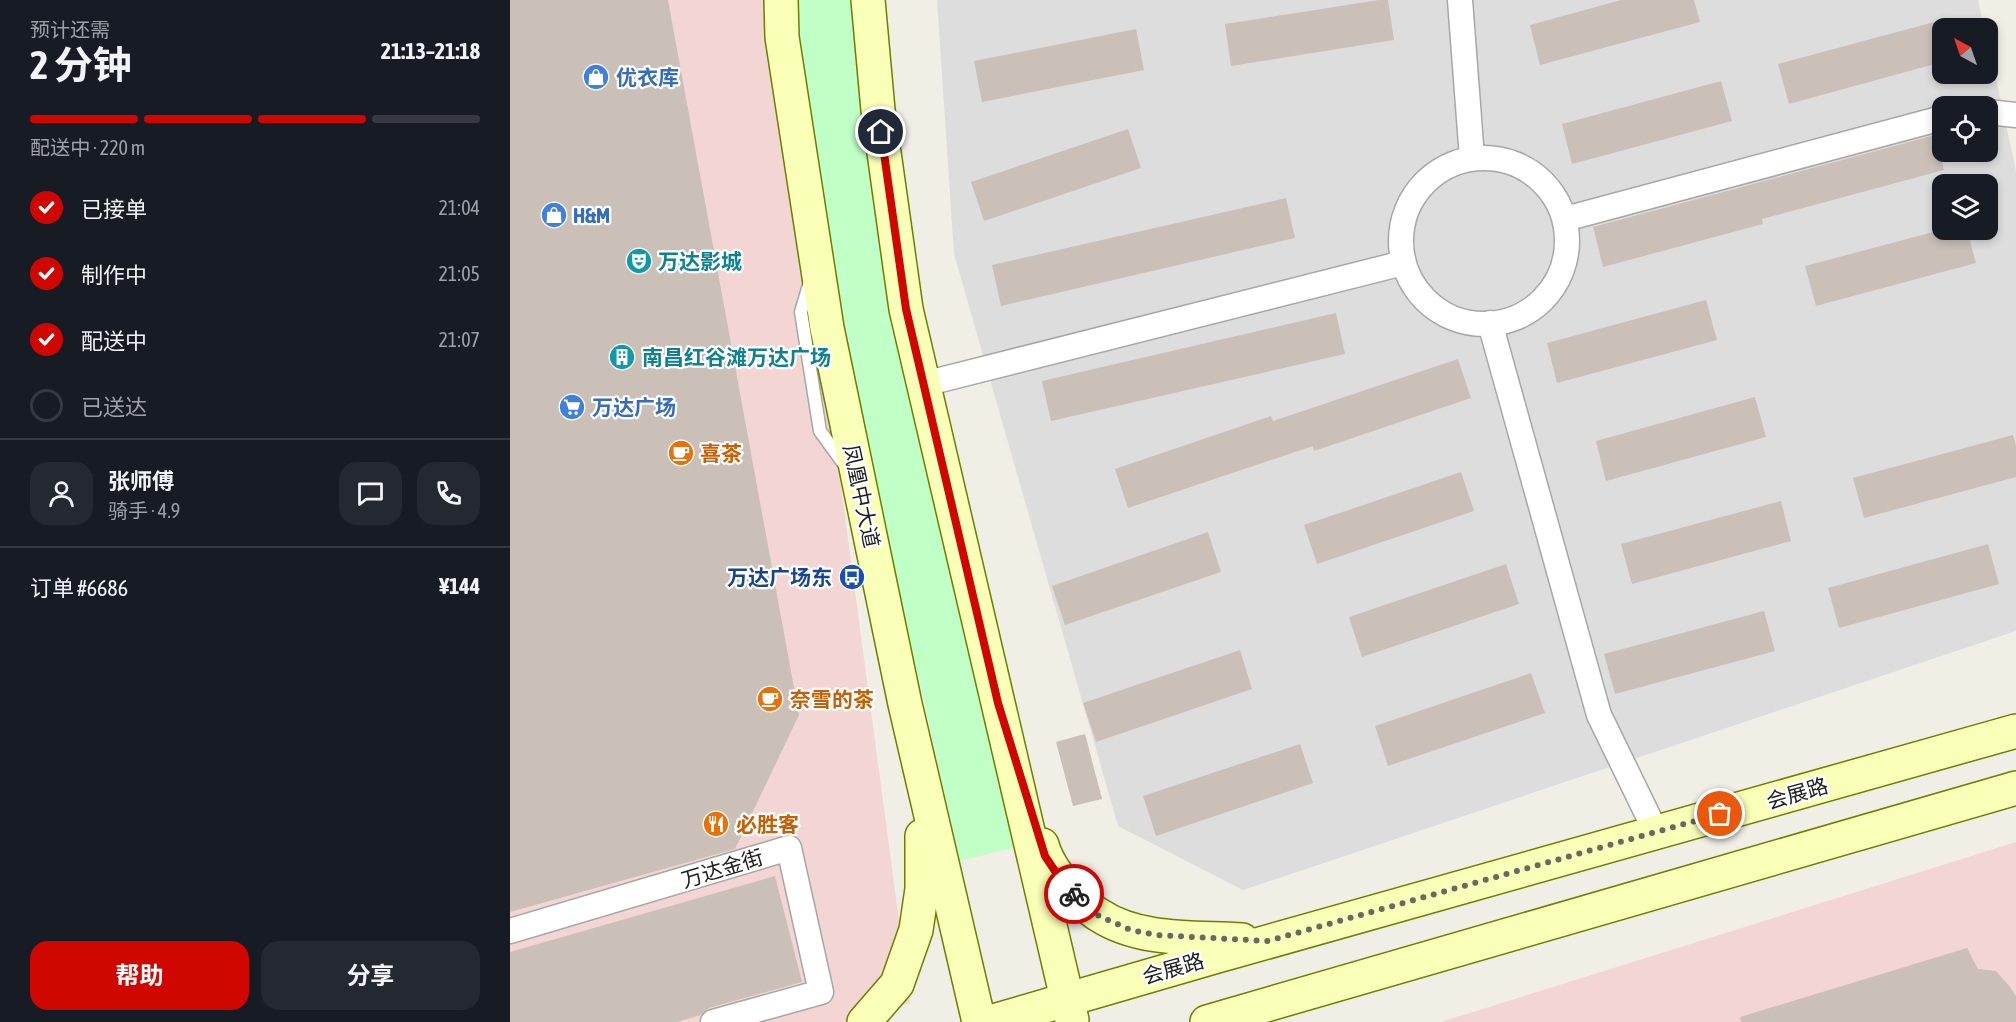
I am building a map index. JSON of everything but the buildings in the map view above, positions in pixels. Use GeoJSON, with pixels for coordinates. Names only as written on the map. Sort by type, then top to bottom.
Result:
{"type":"FeatureCollection","features":[{"type":"Feature","properties":{"kind":"main road","name":"凤凰中大道"},"geometry":{"type":"LineString","coordinates":[[781,0],[782,37],[827,328],[923,783],[978,1022]]}},
{"type":"Feature","properties":{"kind":"main road"},"geometry":{"type":"LineString","coordinates":[[868,0],[878,110],[906,309],[1069,1011]]}},
{"type":"Feature","properties":{"kind":"main road"},"geometry":{"type":"LineString","coordinates":[[998,703],[1045,856],[1065,886],[1099,916],[1131,930],[1156,935],[1268,941]]}},
{"type":"Feature","properties":{"kind":"main road"},"geometry":{"type":"LineString","coordinates":[[1956,748],[2016,714]]}},
{"type":"Feature","properties":{"kind":"main road","name":"会展路"},"geometry":{"type":"LineString","coordinates":[[990,1022],[1069,1011],[1268,941],[2016,731]]}},
{"type":"Feature","properties":{"kind":"main road"},"geometry":{"type":"LineString","coordinates":[[864,1022],[897,984],[916,930],[922,889],[923,783]]}},
{"type":"Feature","properties":{"kind":"main road"},"geometry":{"type":"LineString","coordinates":[[1214,1020],[2016,788]]}},
{"type":"Feature","properties":{"kind":"street"},"geometry":{"type":"LineString","coordinates":[[1460,0],[1472,158]]}},
{"type":"Feature","properties":{"kind":"street"},"geometry":{"type":"LineString","coordinates":[[1998,113],[2016,115]]}},
{"type":"Feature","properties":{"kind":"street"},"geometry":{"type":"LineString","coordinates":[[1565,219],[1932,121]]}},
{"type":"Feature","properties":{"kind":"street"},"geometry":{"type":"LineString","coordinates":[[1472,158],[1496,158],[1520,165],[1540,178],[1556,197],[1565,219],[1567,248],[1559,276],[1542,300],[1518,316],[1490,323],[1467,322],[1446,315],[1427,302],[1412,284],[1403,263],[1401,235],[1408,207],[1423,184],[1445,167],[1472,158]]}},
{"type":"Feature","properties":{"kind":"street"},"geometry":{"type":"LineString","coordinates":[[924,384],[1403,263]]}},
{"type":"Feature","properties":{"kind":"street"},"geometry":{"type":"LineString","coordinates":[[1490,323],[1599,715],[1656,832]]}},
{"type":"Feature","properties":{"kind":"street","name":"万达金街"},"geometry":{"type":"LineString","coordinates":[[510,932],[789,848],[821,992],[713,1022]]}},
{"type":"Feature","properties":{"kind":"shaded area"},"geometry":{"type":"Polygon","coordinates":[[[510,0],[776,0],[910,1003],[844,1022],[510,1022],[510,0]]]}},
{"type":"Feature","properties":{"kind":"shaded area"},"geometry":{"type":"Polygon","coordinates":[[[937,0],[1978,0],[1982,18],[1932,18],[1932,84],[1997,84],[2016,171],[2016,631],[1243,890],[1118,826],[954,254],[937,0]]]}},
{"type":"Feature","properties":{"kind":"shaded area"},"geometry":{"type":"Polygon","coordinates":[[[2016,842],[2016,1022],[1441,1022],[2016,842]]]}},
{"type":"Feature","properties":{"kind":"green space"},"geometry":{"type":"Polygon","coordinates":[[[797,0],[852,0],[879,246],[1017,847],[960,861],[876,490],[822,221],[798,30],[797,0]]]}},
{"type":"Feature","properties":{"kind":"way so far"},"geometry":{"type":"LineString","coordinates":[[1074,894],[1099,916],[1131,930],[1156,935],[1268,941],[1720,814]]}},
{"type":"Feature","properties":{"kind":"place","name":"优衣库"},"geometry":{"type":"Point","coordinates":[596,77]}},
{"type":"Feature","properties":{"kind":"place","name":"H&M"},"geometry":{"type":"Point","coordinates":[554,215]}},
{"type":"Feature","properties":{"kind":"place","name":"万达影城"},"geometry":{"type":"Point","coordinates":[639,261]}},
{"type":"Feature","properties":{"kind":"place","name":"南昌红谷滩万达广场"},"geometry":{"type":"Point","coordinates":[622,357]}},
{"type":"Feature","properties":{"kind":"place","name":"万达广场"},"geometry":{"type":"Point","coordinates":[572,407]}},
{"type":"Feature","properties":{"kind":"place","name":"喜茶"},"geometry":{"type":"Point","coordinates":[681,453]}},
{"type":"Feature","properties":{"kind":"place","name":"万达广场东"},"geometry":{"type":"Point","coordinates":[852,577]}},
{"type":"Feature","properties":{"kind":"place","name":"奈雪的茶"},"geometry":{"type":"Point","coordinates":[770,699]}},
{"type":"Feature","properties":{"kind":"place","name":"必胜客"},"geometry":{"type":"Point","coordinates":[716,824]}},
{"type":"Feature","properties":{"kind":"route"},"geometry":{"type":"LineString","coordinates":[[881,132],[906,309],[998,703],[1045,856],[1065,886],[1074,894]]}}]}
